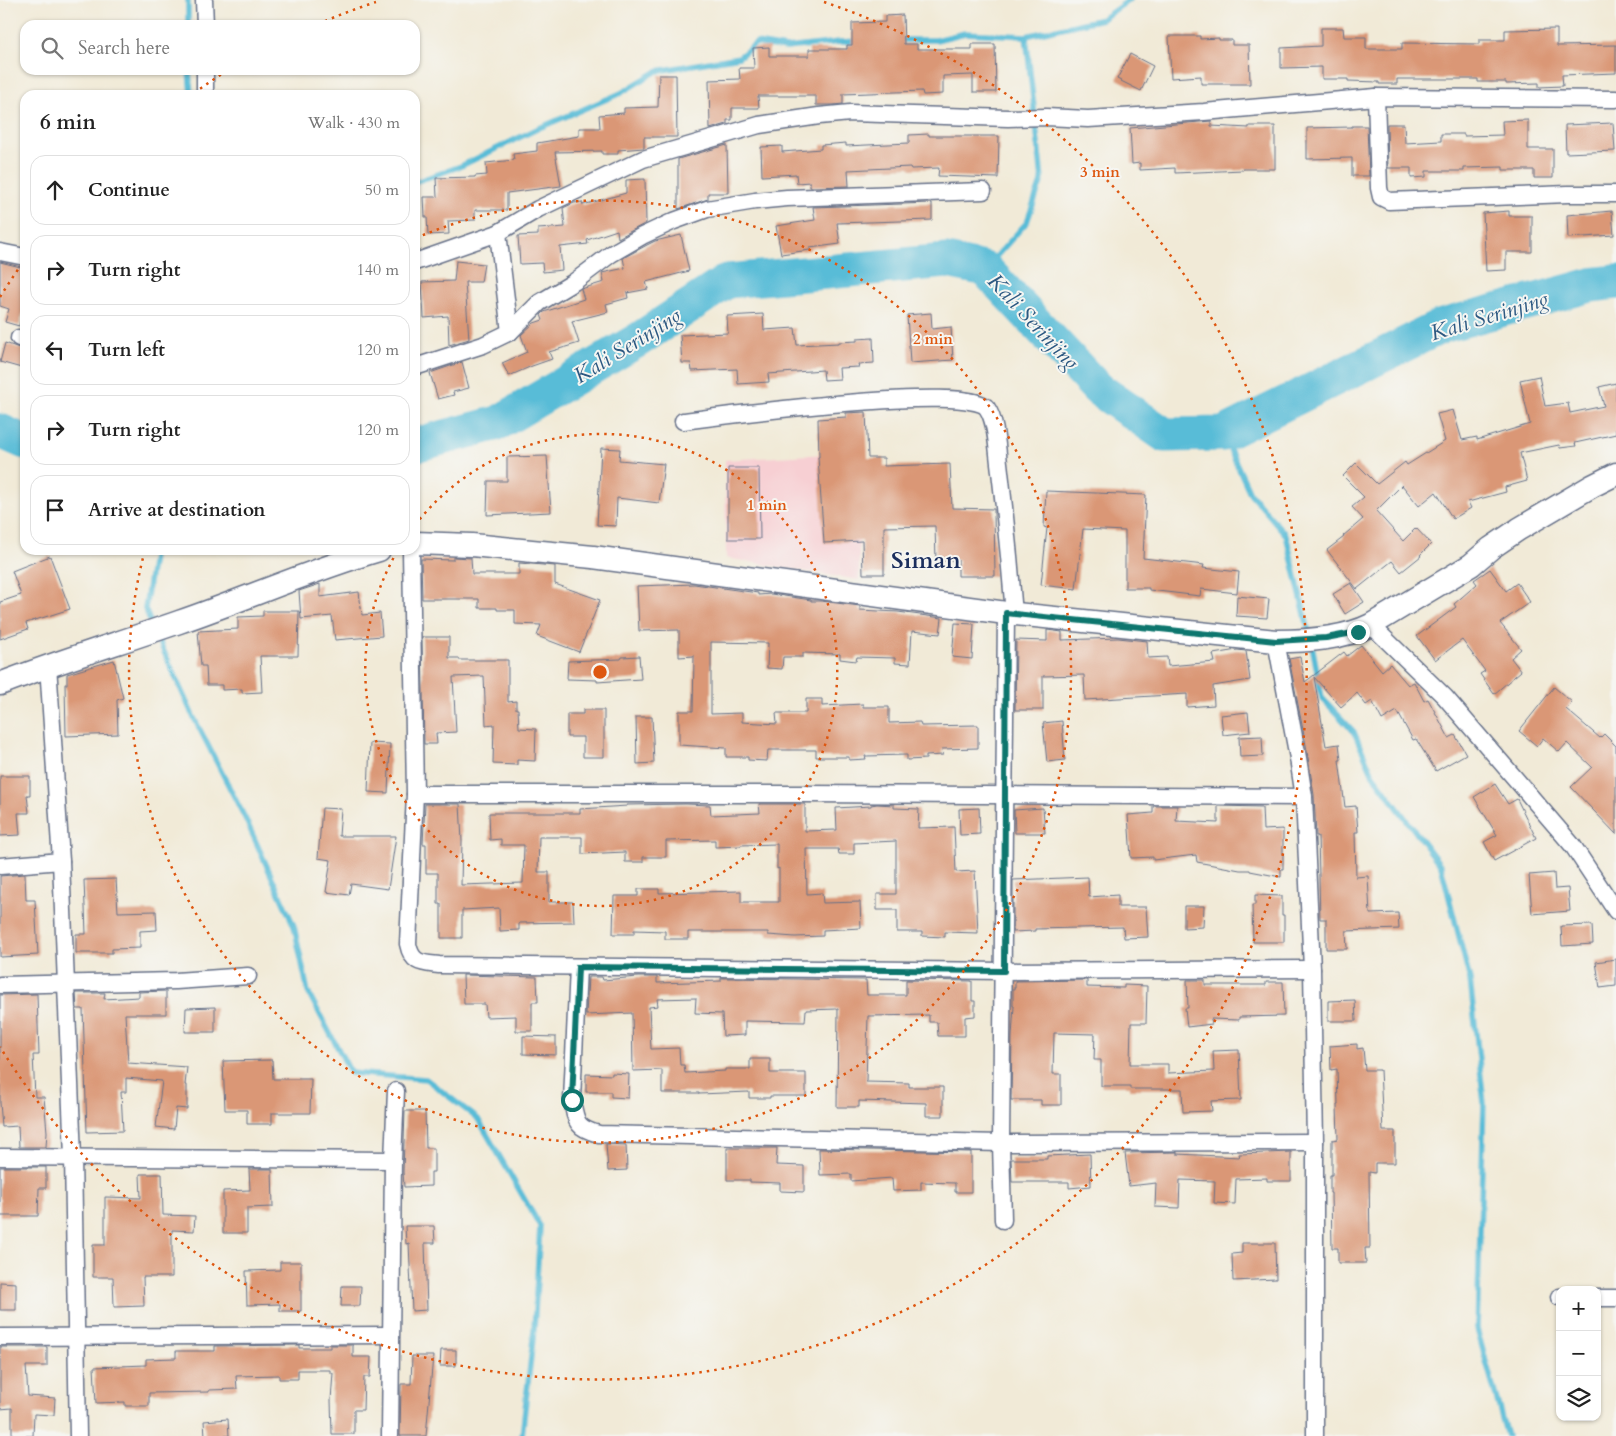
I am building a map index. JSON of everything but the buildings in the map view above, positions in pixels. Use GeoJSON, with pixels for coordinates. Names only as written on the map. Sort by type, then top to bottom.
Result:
{"type":"FeatureCollection","features":[{"type":"Feature","properties":{"kind":"main road"},"geometry":{"type":"LineString","coordinates":[[420,543],[472,545],[593,557],[1010,614],[1284,641],[1326,638],[1358,632],[1471,565],[1491,548],[1519,529],[1616,474]]}},
{"type":"Feature","properties":{"kind":"main road"},"geometry":{"type":"LineString","coordinates":[[0,684],[48,665],[180,622],[302,576],[364,555]]}},
{"type":"Feature","properties":{"kind":"street"},"geometry":{"type":"LineString","coordinates":[[204,0],[205,20]]}},
{"type":"Feature","properties":{"kind":"street"},"geometry":{"type":"LineString","coordinates":[[205,75],[205,90]]}},
{"type":"Feature","properties":{"kind":"street"},"geometry":{"type":"LineString","coordinates":[[1376,97],[1379,188],[1381,197],[1389,201],[1616,194]]}},
{"type":"Feature","properties":{"kind":"street"},"geometry":{"type":"LineString","coordinates":[[420,260],[498,233],[538,209],[643,158],[759,125],[850,113],[1088,119],[1204,112],[1376,97],[1616,99]]}},
{"type":"Feature","properties":{"kind":"street"},"geometry":{"type":"LineString","coordinates":[[420,365],[483,345],[510,332],[539,303],[574,282],[611,254],[642,236],[674,221],[707,209],[787,198],[983,191]]}},
{"type":"Feature","properties":{"kind":"street"},"geometry":{"type":"LineString","coordinates":[[498,233],[510,332]]}},
{"type":"Feature","properties":{"kind":"street"},"geometry":{"type":"LineString","coordinates":[[0,252],[20,256]]}},
{"type":"Feature","properties":{"kind":"street"},"geometry":{"type":"LineString","coordinates":[[683,421],[788,408],[881,400],[964,399],[986,406],[991,416],[1006,522],[1010,614],[1005,795],[1001,1143],[1003,1220]]}},
{"type":"Feature","properties":{"kind":"street"},"geometry":{"type":"LineString","coordinates":[[411,555],[415,794],[408,944],[410,952],[420,962],[439,965],[1004,971],[1312,969]]}},
{"type":"Feature","properties":{"kind":"street"},"geometry":{"type":"LineString","coordinates":[[1371,625],[1445,697],[1573,846],[1616,911]]}},
{"type":"Feature","properties":{"kind":"street"},"geometry":{"type":"LineString","coordinates":[[1284,641],[1304,797],[1312,969],[1315,1142],[1315,1436]]}},
{"type":"Feature","properties":{"kind":"street"},"geometry":{"type":"LineString","coordinates":[[48,665],[61,861],[73,1157],[78,1436]]}},
{"type":"Feature","properties":{"kind":"street"},"geometry":{"type":"LineString","coordinates":[[415,794],[1304,797]]}},
{"type":"Feature","properties":{"kind":"street"},"geometry":{"type":"LineString","coordinates":[[0,866],[61,861]]}},
{"type":"Feature","properties":{"kind":"street"},"geometry":{"type":"LineString","coordinates":[[578,967],[572,1100],[575,1118],[580,1125],[586,1130],[599,1134],[1001,1143],[1315,1142]]}},
{"type":"Feature","properties":{"kind":"street"},"geometry":{"type":"LineString","coordinates":[[0,985],[176,981],[248,976]]}},
{"type":"Feature","properties":{"kind":"street"},"geometry":{"type":"LineString","coordinates":[[390,1436],[393,1160],[396,1091]]}},
{"type":"Feature","properties":{"kind":"street"},"geometry":{"type":"LineString","coordinates":[[0,1156],[393,1160]]}},
{"type":"Feature","properties":{"kind":"street"},"geometry":{"type":"LineString","coordinates":[[1601,1298],[1616,1298]]}},
{"type":"Feature","properties":{"kind":"street"},"geometry":{"type":"LineString","coordinates":[[0,1337],[390,1335]]}},
{"type":"Feature","properties":{"kind":"shaded area"},"geometry":{"type":"Polygon","coordinates":[[[859,452],[859,580],[726,558],[725,460],[859,452]]]}},
{"type":"Feature","properties":{"kind":"waterway"},"geometry":{"type":"LineString","coordinates":[[188,0],[188,20]]}},
{"type":"Feature","properties":{"kind":"waterway"},"geometry":{"type":"LineString","coordinates":[[985,269],[1027,222],[1042,179],[1026,36],[1102,19],[1129,0]]}},
{"type":"Feature","properties":{"kind":"waterway"},"geometry":{"type":"LineString","coordinates":[[897,40],[936,40],[965,33],[1026,36]]}},
{"type":"Feature","properties":{"kind":"waterway"},"geometry":{"type":"LineString","coordinates":[[420,180],[461,166],[539,128],[621,93],[657,71],[739,57],[756,43],[786,48],[858,41]]}},
{"type":"Feature","properties":{"kind":"waterway"},"geometry":{"type":"LineString","coordinates":[[189,75],[191,90]]}},
{"type":"Feature","properties":{"kind":"waterway","name":"Kali Serinjing"},"geometry":{"type":"LineString","coordinates":[[420,444],[498,423],[638,340],[727,281],[947,261],[985,269],[1098,389],[1165,435],[1223,434],[1442,326],[1591,285],[1616,282]]}},
{"type":"Feature","properties":{"kind":"waterway","name":"Kali Serinjing"},"geometry":{"type":"LineString","coordinates":[[0,431],[20,440]]}},
{"type":"Feature","properties":{"kind":"waterway"},"geometry":{"type":"LineString","coordinates":[[1223,434],[1250,493],[1286,535],[1310,636]]}},
{"type":"Feature","properties":{"kind":"waterway"},"geometry":{"type":"LineString","coordinates":[[152,626],[145,609],[153,555]]}},
{"type":"Feature","properties":{"kind":"waterway"},"geometry":{"type":"LineString","coordinates":[[156,634],[192,714],[246,820],[294,926],[308,992],[351,1073],[426,1079],[478,1119],[540,1226],[534,1330],[522,1436]]}},
{"type":"Feature","properties":{"kind":"waterway"},"geometry":{"type":"LineString","coordinates":[[1312,645],[1322,698],[1354,732],[1373,775],[1441,866],[1470,980],[1484,1103],[1477,1329],[1507,1436]]}},
{"type":"Feature","properties":{"kind":"district","name":"Siman"},"geometry":{"type":"Point","coordinates":[926,560]}},
{"type":"Feature","properties":{"kind":"route"},"geometry":{"type":"LineString","coordinates":[[572,1100],[578,967],[1004,971],[1006,613],[1276,641],[1326,638],[1358,632]]}}]}
